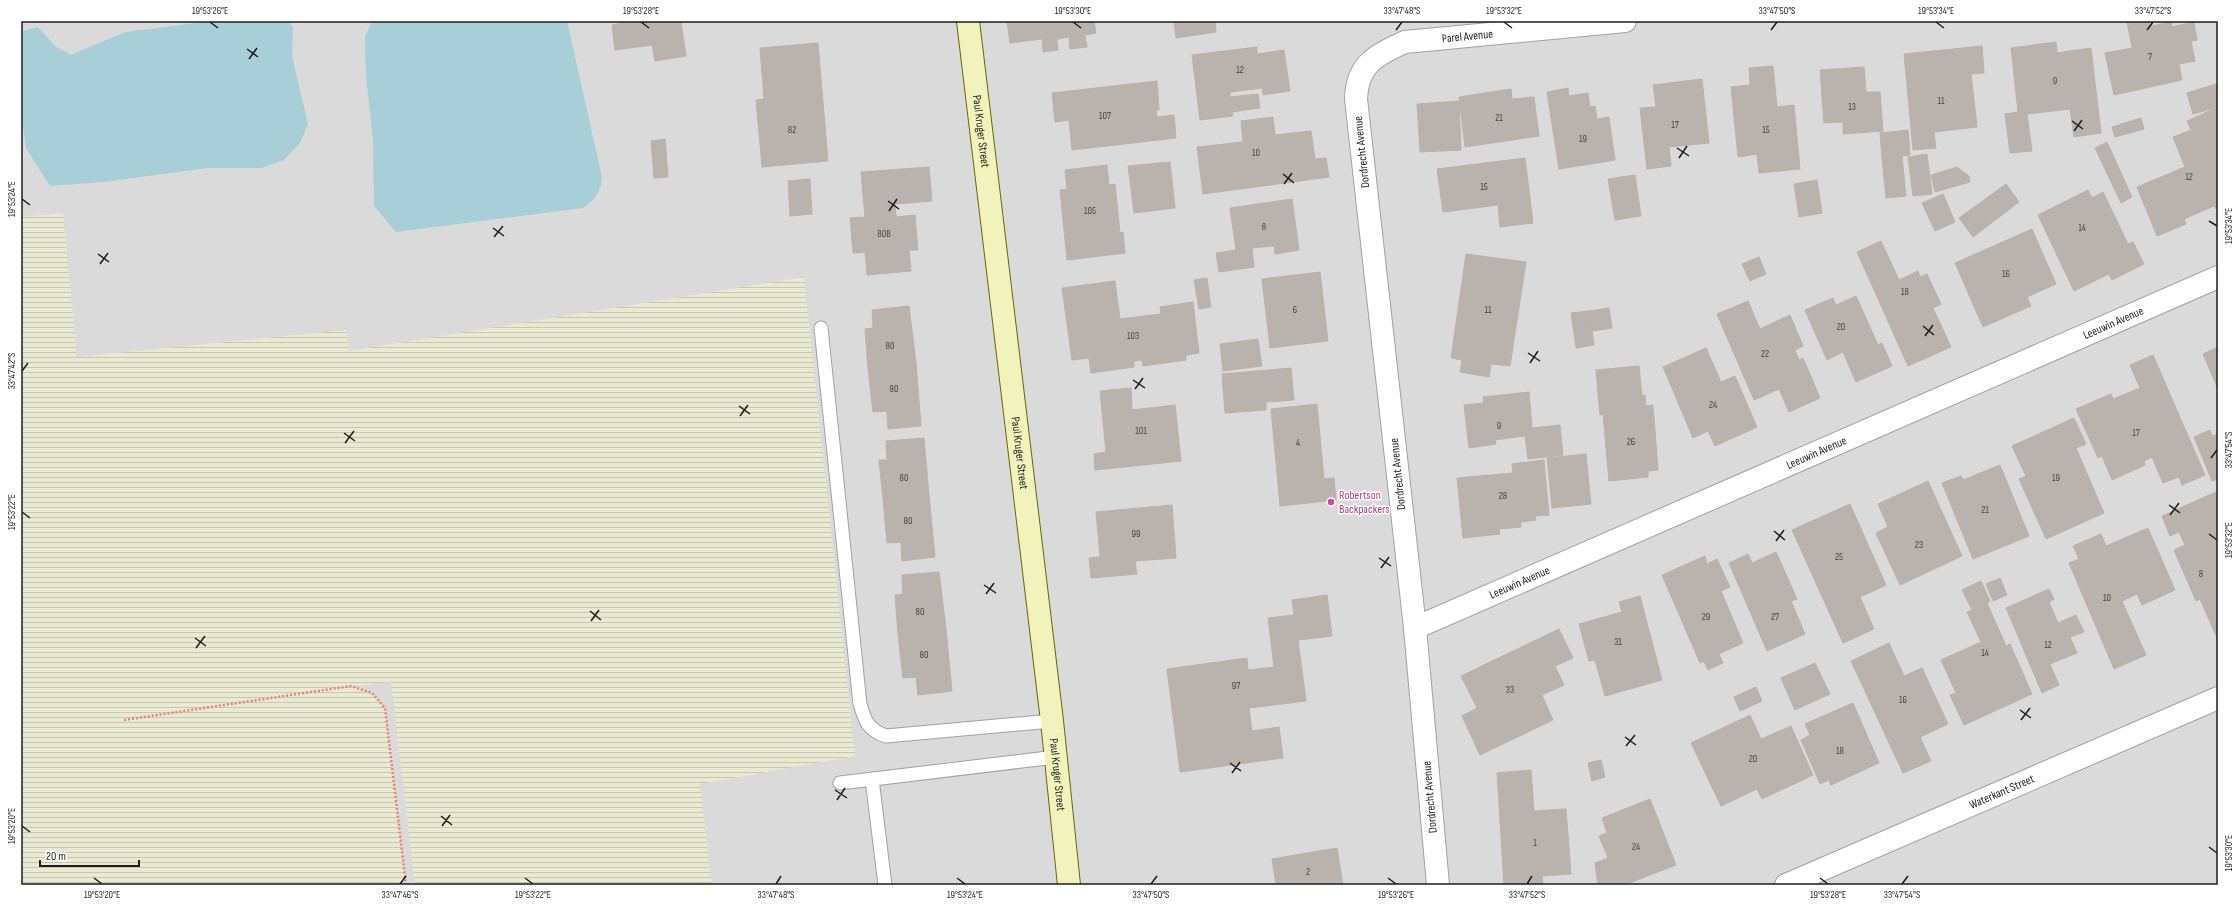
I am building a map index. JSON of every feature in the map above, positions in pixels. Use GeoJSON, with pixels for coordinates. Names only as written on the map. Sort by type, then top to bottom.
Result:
{"type":"FeatureCollection","features":[{"type":"Feature","properties":{"kind":"street","name":"Paul Kruger Street"},"geometry":{"type":"LineString","coordinates":[[968,21],[1052,720],[1069,885]]}},
{"type":"Feature","properties":{"kind":"street","name":"Parel Avenue"},"geometry":{"type":"LineString","coordinates":[[1365,66],[1386,50],[1405,42],[1501,27],[1625,21]]}},
{"type":"Feature","properties":{"kind":"street","name":"Dordrecht Avenue"},"geometry":{"type":"LineString","coordinates":[[1365,66],[1356,83],[1356,99],[1415,628],[1438,885]]}},
{"type":"Feature","properties":{"kind":"street","name":"Leeuwin Avenue"},"geometry":{"type":"LineString","coordinates":[[1415,628],[2218,277]]}},
{"type":"Feature","properties":{"kind":"street","name":"Waterkant Street"},"geometry":{"type":"LineString","coordinates":[[1786,885],[2218,698]]}},
{"type":"Feature","properties":{"kind":"lane"},"geometry":{"type":"LineString","coordinates":[[821,328],[860,704],[865,720],[874,732],[886,736],[1052,720]]}},
{"type":"Feature","properties":{"kind":"lane"},"geometry":{"type":"LineString","coordinates":[[840,783],[1056,757]]}},
{"type":"Feature","properties":{"kind":"lane"},"geometry":{"type":"LineString","coordinates":[[872,779],[885,885]]}},
{"type":"Feature","properties":{"kind":"path"},"geometry":{"type":"LineString","coordinates":[[124,720],[351,686],[372,693],[385,708],[406,885]]}},
{"type":"Feature","properties":{"kind":"shaded area"},"geometry":{"type":"Polygon","coordinates":[[[21,21],[2218,21],[2218,885],[21,885],[21,21]]]}},
{"type":"Feature","properties":{"kind":"green space"},"geometry":{"type":"Polygon","coordinates":[[[63,213],[77,357],[346,330],[349,351],[804,277],[855,756],[700,784],[712,885],[415,885],[391,682],[353,686],[372,693],[385,708],[406,885],[21,885],[21,217],[63,213]]]}},
{"type":"Feature","properties":{"kind":"water"},"geometry":{"type":"Polygon","coordinates":[[[213,21],[288,21],[293,27],[292,56],[308,124],[300,143],[284,160],[262,168],[208,168],[104,182],[50,186],[26,148],[21,111],[23,31],[38,27],[55,46],[71,55],[125,32],[213,21]]]}},
{"type":"Feature","properties":{"kind":"water"},"geometry":{"type":"Polygon","coordinates":[[[372,21],[567,21],[602,177],[597,195],[583,208],[396,232],[374,206],[373,141],[366,76],[365,37],[372,21]]]}},
{"type":"Feature","properties":{"kind":"building"},"geometry":{"type":"Polygon","coordinates":[[[635,21],[681,21],[686,56],[655,61],[652,45],[615,50],[612,25],[635,21]]]}},
{"type":"Feature","properties":{"kind":"building"},"geometry":{"type":"Polygon","coordinates":[[[1007,21],[1094,21],[1096,33],[1085,35],[1087,47],[1070,49],[1069,37],[1057,39],[1058,50],[1043,52],[1042,39],[1010,43],[1007,21]]]}},
{"type":"Feature","properties":{"kind":"building"},"geometry":{"type":"Polygon","coordinates":[[[1174,21],[1215,21],[1216,32],[1176,38],[1174,21]]]}},
{"type":"Feature","properties":{"kind":"building"},"geometry":{"type":"Polygon","coordinates":[[[2127,21],[2151,21],[2152,26],[2171,22],[2172,27],[2194,22],[2197,40],[2191,41],[2195,61],[2179,64],[2182,80],[2114,95],[2105,53],[2132,48],[2127,21]]]}},
{"type":"Feature","properties":{"kind":"building"},"geometry":{"type":"Polygon","coordinates":[[[2056,42],[2057,53],[2091,48],[2101,133],[2074,137],[2070,109],[2027,114],[2032,151],[2010,153],[2005,114],[2018,112],[2011,48],[2056,42]]]}},
{"type":"Feature","properties":{"kind":"building"},"geometry":{"type":"Polygon","coordinates":[[[818,43],[828,161],[762,167],[756,100],[764,99],[760,48],[818,43]]]}},
{"type":"Feature","properties":{"kind":"building"},"geometry":{"type":"Polygon","coordinates":[[[1982,46],[1984,73],[1971,74],[1977,127],[1934,132],[1936,148],[1913,150],[1904,54],[1982,46]]]}},
{"type":"Feature","properties":{"kind":"building"},"geometry":{"type":"Polygon","coordinates":[[[1257,47],[1257,54],[1284,50],[1290,91],[1263,95],[1262,88],[1230,92],[1230,97],[1258,94],[1260,108],[1232,112],[1233,116],[1200,120],[1192,55],[1257,47]]]}},
{"type":"Feature","properties":{"kind":"building"},"geometry":{"type":"Polygon","coordinates":[[[1773,66],[1777,107],[1794,105],[1800,169],[1759,173],[1757,154],[1738,157],[1731,87],[1750,85],[1749,68],[1773,66]]]}},
{"type":"Feature","properties":{"kind":"building"},"geometry":{"type":"Polygon","coordinates":[[[1864,67],[1866,92],[1880,92],[1883,131],[1843,134],[1843,122],[1824,123],[1820,70],[1864,67]]]}},
{"type":"Feature","properties":{"kind":"building"},"geometry":{"type":"Polygon","coordinates":[[[1702,79],[1709,143],[1669,147],[1671,166],[1647,169],[1640,108],[1656,107],[1653,85],[1702,79]]]}},
{"type":"Feature","properties":{"kind":"building"},"geometry":{"type":"Polygon","coordinates":[[[1157,81],[1159,110],[1156,110],[1157,117],[1174,115],[1176,138],[1072,150],[1069,120],[1055,122],[1052,93],[1157,81]]]}},
{"type":"Feature","properties":{"kind":"building"},"geometry":{"type":"Polygon","coordinates":[[[2216,84],[2218,107],[2193,114],[2187,93],[2216,84]]]}},
{"type":"Feature","properties":{"kind":"building"},"geometry":{"type":"Polygon","coordinates":[[[1568,88],[1569,96],[1588,93],[1590,107],[1595,106],[1597,119],[1609,117],[1615,160],[1559,169],[1547,92],[1568,88]]]}},
{"type":"Feature","properties":{"kind":"building"},"geometry":{"type":"Polygon","coordinates":[[[1511,89],[1512,99],[1534,97],[1539,136],[1465,147],[1459,97],[1511,89]]]}},
{"type":"Feature","properties":{"kind":"building"},"geometry":{"type":"Polygon","coordinates":[[[1459,101],[1461,150],[1420,152],[1417,104],[1459,101]]]}},
{"type":"Feature","properties":{"kind":"building"},"geometry":{"type":"Polygon","coordinates":[[[2218,107],[2218,211],[2214,206],[2184,219],[2186,224],[2157,236],[2137,187],[2185,167],[2173,137],[2191,130],[2187,121],[2218,107]]]}},
{"type":"Feature","properties":{"kind":"building"},"geometry":{"type":"Polygon","coordinates":[[[1273,117],[1275,135],[1311,131],[1315,159],[1326,158],[1329,177],[1203,194],[1197,147],[1243,142],[1241,121],[1273,117]]]}},
{"type":"Feature","properties":{"kind":"building"},"geometry":{"type":"Polygon","coordinates":[[[2141,118],[2144,129],[2115,137],[2112,127],[2141,118]]]}},
{"type":"Feature","properties":{"kind":"building"},"geometry":{"type":"Polygon","coordinates":[[[1908,130],[1910,155],[1882,158],[1880,133],[1908,130]]]}},
{"type":"Feature","properties":{"kind":"building"},"geometry":{"type":"Polygon","coordinates":[[[665,139],[668,177],[654,178],[651,141],[665,139]]]}},
{"type":"Feature","properties":{"kind":"building"},"geometry":{"type":"Polygon","coordinates":[[[2107,142],[2132,197],[2121,203],[2095,148],[2107,142]]]}},
{"type":"Feature","properties":{"kind":"building"},"geometry":{"type":"Polygon","coordinates":[[[1927,154],[1932,194],[1913,196],[1908,157],[1927,154]]]}},
{"type":"Feature","properties":{"kind":"building"},"geometry":{"type":"Polygon","coordinates":[[[1902,156],[1906,196],[1886,198],[1882,158],[1902,156]]]}},
{"type":"Feature","properties":{"kind":"building"},"geometry":{"type":"Polygon","coordinates":[[[1525,158],[1533,223],[1500,227],[1498,205],[1443,212],[1437,169],[1525,158]]]}},
{"type":"Feature","properties":{"kind":"building"},"geometry":{"type":"Polygon","coordinates":[[[1170,162],[1175,208],[1134,213],[1128,166],[1170,162]]]}},
{"type":"Feature","properties":{"kind":"building"},"geometry":{"type":"Polygon","coordinates":[[[1107,165],[1109,185],[1115,184],[1120,233],[1123,232],[1125,253],[1067,260],[1060,190],[1067,189],[1065,170],[1107,165]]]}},
{"type":"Feature","properties":{"kind":"building"},"geometry":{"type":"Polygon","coordinates":[[[929,167],[932,201],[895,204],[896,217],[915,215],[918,250],[909,250],[911,271],[867,275],[865,252],[853,253],[850,218],[865,217],[861,172],[929,167]]]}},
{"type":"Feature","properties":{"kind":"building"},"geometry":{"type":"Polygon","coordinates":[[[1957,167],[1969,176],[1970,182],[1935,192],[1931,175],[1957,167]]]}},
{"type":"Feature","properties":{"kind":"building"},"geometry":{"type":"Polygon","coordinates":[[[1635,175],[1641,216],[1615,220],[1608,179],[1635,175]]]}},
{"type":"Feature","properties":{"kind":"building"},"geometry":{"type":"Polygon","coordinates":[[[810,179],[812,214],[790,216],[788,181],[810,179]]]}},
{"type":"Feature","properties":{"kind":"building"},"geometry":{"type":"Polygon","coordinates":[[[1817,180],[1822,213],[1799,217],[1794,184],[1817,180]]]}},
{"type":"Feature","properties":{"kind":"building"},"geometry":{"type":"Polygon","coordinates":[[[2006,184],[2019,202],[1973,237],[1959,218],[2006,184]]]}},
{"type":"Feature","properties":{"kind":"building"},"geometry":{"type":"Polygon","coordinates":[[[2088,190],[2092,198],[2103,192],[2128,244],[2133,242],[2144,264],[2112,280],[2109,274],[2074,291],[2038,215],[2088,190]]]}},
{"type":"Feature","properties":{"kind":"building"},"geometry":{"type":"Polygon","coordinates":[[[1943,194],[1955,222],[1935,231],[1922,203],[1943,194]]]}},
{"type":"Feature","properties":{"kind":"building"},"geometry":{"type":"Polygon","coordinates":[[[1292,199],[1299,250],[1275,254],[1274,246],[1252,248],[1254,267],[1219,272],[1216,253],[1236,250],[1230,208],[1292,199]]]}},
{"type":"Feature","properties":{"kind":"building"},"geometry":{"type":"Polygon","coordinates":[[[2032,229],[2056,284],[2027,297],[2031,306],[1983,327],[1955,263],[2032,229]]]}},
{"type":"Feature","properties":{"kind":"building"},"geometry":{"type":"Polygon","coordinates":[[[1881,241],[1899,280],[1918,271],[1920,277],[1927,274],[1941,304],[1933,308],[1951,347],[1908,366],[1857,252],[1881,241]]]}},
{"type":"Feature","properties":{"kind":"building"},"geometry":{"type":"Polygon","coordinates":[[[1466,254],[1526,262],[1510,366],[1491,364],[1489,377],[1460,372],[1462,360],[1451,358],[1466,254]]]}},
{"type":"Feature","properties":{"kind":"building"},"geometry":{"type":"Polygon","coordinates":[[[1759,257],[1766,274],[1750,281],[1742,264],[1759,257]]]}},
{"type":"Feature","properties":{"kind":"building"},"geometry":{"type":"Polygon","coordinates":[[[1320,272],[1328,341],[1270,348],[1262,279],[1320,272]]]}},
{"type":"Feature","properties":{"kind":"building"},"geometry":{"type":"Polygon","coordinates":[[[1207,278],[1211,307],[1199,309],[1194,280],[1207,278]]]}},
{"type":"Feature","properties":{"kind":"building"},"geometry":{"type":"Polygon","coordinates":[[[1115,281],[1120,319],[1161,314],[1160,307],[1193,302],[1199,353],[1186,355],[1186,360],[1143,366],[1142,360],[1134,361],[1134,367],[1091,373],[1089,358],[1072,360],[1062,288],[1115,281]]]}},
{"type":"Feature","properties":{"kind":"building"},"geometry":{"type":"Polygon","coordinates":[[[1856,296],[1878,345],[1882,343],[1892,366],[1856,382],[1843,352],[1827,360],[1805,310],[1833,298],[1836,305],[1856,296]]]}},
{"type":"Feature","properties":{"kind":"building"},"geometry":{"type":"Polygon","coordinates":[[[1748,301],[1760,329],[1790,315],[1803,346],[1795,350],[1799,360],[1803,358],[1820,398],[1789,412],[1779,389],[1754,400],[1717,314],[1748,301]]]}},
{"type":"Feature","properties":{"kind":"building"},"geometry":{"type":"Polygon","coordinates":[[[909,306],[916,363],[868,368],[865,329],[873,328],[872,310],[909,306]]]}},
{"type":"Feature","properties":{"kind":"building"},"geometry":{"type":"Polygon","coordinates":[[[1609,308],[1612,328],[1592,331],[1589,311],[1609,308]]]}},
{"type":"Feature","properties":{"kind":"building"},"geometry":{"type":"Polygon","coordinates":[[[1589,311],[1594,345],[1576,348],[1571,313],[1589,311]]]}},
{"type":"Feature","properties":{"kind":"building"},"geometry":{"type":"Polygon","coordinates":[[[1258,339],[1262,366],[1223,371],[1220,344],[1258,339]]]}},
{"type":"Feature","properties":{"kind":"building"},"geometry":{"type":"Polygon","coordinates":[[[2218,347],[2218,389],[2203,354],[2218,347]]]}},
{"type":"Feature","properties":{"kind":"building"},"geometry":{"type":"Polygon","coordinates":[[[1706,348],[1721,382],[1735,376],[1757,427],[1715,446],[1708,431],[1693,438],[1663,367],[1706,348]]]}},
{"type":"Feature","properties":{"kind":"building"},"geometry":{"type":"Polygon","coordinates":[[[2153,355],[2205,475],[2182,485],[2179,477],[2163,483],[2152,457],[2144,461],[2145,465],[2112,480],[2102,456],[2098,458],[2076,409],[2111,394],[2113,399],[2140,388],[2130,365],[2153,355]]]}},
{"type":"Feature","properties":{"kind":"building"},"geometry":{"type":"Polygon","coordinates":[[[916,363],[921,426],[888,429],[887,411],[873,412],[868,368],[916,363]]]}},
{"type":"Feature","properties":{"kind":"building"},"geometry":{"type":"Polygon","coordinates":[[[1639,366],[1642,396],[1645,395],[1646,406],[1653,405],[1658,470],[1648,471],[1648,477],[1609,481],[1603,414],[1600,415],[1596,370],[1639,366]]]}},
{"type":"Feature","properties":{"kind":"building"},"geometry":{"type":"Polygon","coordinates":[[[1291,368],[1294,400],[1266,402],[1266,410],[1225,413],[1222,374],[1291,368]]]}},
{"type":"Feature","properties":{"kind":"building"},"geometry":{"type":"Polygon","coordinates":[[[1131,388],[1132,410],[1175,405],[1181,461],[1095,470],[1094,454],[1106,452],[1100,391],[1131,388]]]}},
{"type":"Feature","properties":{"kind":"building"},"geometry":{"type":"Polygon","coordinates":[[[1529,392],[1532,428],[1560,425],[1563,455],[1528,459],[1525,436],[1495,440],[1496,444],[1469,448],[1464,405],[1484,403],[1483,397],[1529,392]]]}},
{"type":"Feature","properties":{"kind":"building"},"geometry":{"type":"Polygon","coordinates":[[[1317,404],[1324,479],[1334,478],[1336,500],[1280,506],[1271,409],[1317,404]]]}},
{"type":"Feature","properties":{"kind":"building"},"geometry":{"type":"Polygon","coordinates":[[[2074,418],[2086,444],[2076,448],[2104,513],[2046,539],[2019,479],[2026,476],[2012,446],[2074,418]]]}},
{"type":"Feature","properties":{"kind":"building"},"geometry":{"type":"Polygon","coordinates":[[[2210,430],[2212,436],[2218,434],[2218,479],[2212,481],[2194,437],[2210,430]]]}},
{"type":"Feature","properties":{"kind":"building"},"geometry":{"type":"Polygon","coordinates":[[[924,438],[929,495],[883,499],[879,460],[887,460],[886,441],[924,438]]]}},
{"type":"Feature","properties":{"kind":"building"},"geometry":{"type":"Polygon","coordinates":[[[1586,454],[1591,504],[1552,508],[1547,458],[1586,454]]]}},
{"type":"Feature","properties":{"kind":"building"},"geometry":{"type":"Polygon","coordinates":[[[1544,460],[1549,515],[1535,516],[1536,520],[1521,522],[1521,527],[1499,529],[1500,534],[1463,538],[1457,478],[1513,473],[1512,464],[1544,460]]]}},
{"type":"Feature","properties":{"kind":"building"},"geometry":{"type":"Polygon","coordinates":[[[2000,465],[2029,536],[1973,559],[1942,483],[1961,476],[1963,480],[2000,465]]]}},
{"type":"Feature","properties":{"kind":"building"},"geometry":{"type":"Polygon","coordinates":[[[1928,481],[1962,556],[1900,585],[1876,533],[1888,527],[1878,504],[1928,481]]]}},
{"type":"Feature","properties":{"kind":"building"},"geometry":{"type":"Polygon","coordinates":[[[2218,491],[2218,640],[2200,599],[2196,601],[2174,550],[2185,545],[2179,532],[2170,536],[2162,516],[2218,491]]]}},
{"type":"Feature","properties":{"kind":"building"},"geometry":{"type":"Polygon","coordinates":[[[929,495],[935,557],[902,561],[901,542],[887,543],[883,499],[929,495]]]}},
{"type":"Feature","properties":{"kind":"building"},"geometry":{"type":"Polygon","coordinates":[[[1850,504],[1886,585],[1860,597],[1874,629],[1843,643],[1792,530],[1850,504]]]}},
{"type":"Feature","properties":{"kind":"building"},"geometry":{"type":"Polygon","coordinates":[[[1172,505],[1176,558],[1135,561],[1137,574],[1091,578],[1089,558],[1100,557],[1096,512],[1172,505]]]}},
{"type":"Feature","properties":{"kind":"building"},"geometry":{"type":"Polygon","coordinates":[[[2148,528],[2175,590],[2142,605],[2137,594],[2122,601],[2146,655],[2114,669],[2069,563],[2079,559],[2073,546],[2101,534],[2106,546],[2148,528]]]}},
{"type":"Feature","properties":{"kind":"building"},"geometry":{"type":"Polygon","coordinates":[[[1776,552],[1797,599],[1791,601],[1805,634],[1767,651],[1729,563],[1748,554],[1752,563],[1776,552]]]}},
{"type":"Feature","properties":{"kind":"building"},"geometry":{"type":"Polygon","coordinates":[[[1705,556],[1707,564],[1717,559],[1730,587],[1721,591],[1743,643],[1719,654],[1723,663],[1708,670],[1704,661],[1700,663],[1662,575],[1705,556]]]}},
{"type":"Feature","properties":{"kind":"building"},"geometry":{"type":"Polygon","coordinates":[[[939,572],[946,629],[898,634],[895,595],[903,594],[902,575],[939,572]]]}},
{"type":"Feature","properties":{"kind":"building"},"geometry":{"type":"Polygon","coordinates":[[[2000,578],[2007,595],[1993,601],[1986,584],[2000,578]]]}},
{"type":"Feature","properties":{"kind":"building"},"geometry":{"type":"Polygon","coordinates":[[[1981,581],[1990,601],[1987,603],[2006,646],[2010,644],[2032,694],[1964,725],[1950,695],[1956,693],[1941,660],[1981,642],[1967,612],[1972,610],[1962,590],[1981,581]]]}},
{"type":"Feature","properties":{"kind":"building"},"geometry":{"type":"Polygon","coordinates":[[[2049,589],[2054,599],[2049,602],[2058,623],[2076,615],[2084,632],[2070,637],[2077,653],[2050,664],[2059,685],[2042,693],[2006,608],[2049,589]]]}},
{"type":"Feature","properties":{"kind":"building"},"geometry":{"type":"Polygon","coordinates":[[[1327,595],[1332,636],[1298,640],[1306,701],[1249,708],[1252,731],[1279,727],[1283,758],[1180,772],[1167,669],[1247,658],[1248,670],[1274,667],[1268,618],[1294,615],[1292,600],[1327,595]]]}},
{"type":"Feature","properties":{"kind":"building"},"geometry":{"type":"Polygon","coordinates":[[[1640,596],[1662,680],[1605,696],[1595,660],[1589,661],[1579,624],[1622,612],[1619,602],[1640,596]]]}},
{"type":"Feature","properties":{"kind":"building"},"geometry":{"type":"Polygon","coordinates":[[[946,629],[952,691],[918,695],[916,677],[903,678],[898,634],[946,629]]]}},
{"type":"Feature","properties":{"kind":"building"},"geometry":{"type":"Polygon","coordinates":[[[1559,629],[1573,658],[1555,666],[1564,685],[1542,695],[1553,720],[1480,755],[1462,716],[1477,708],[1461,676],[1559,629]]]}},
{"type":"Feature","properties":{"kind":"building"},"geometry":{"type":"Polygon","coordinates":[[[1889,643],[1904,676],[1922,668],[1948,724],[1920,737],[1931,761],[1903,773],[1851,661],[1889,643]]]}},
{"type":"Feature","properties":{"kind":"building"},"geometry":{"type":"Polygon","coordinates":[[[1815,663],[1830,694],[1795,710],[1781,678],[1815,663]]]}},
{"type":"Feature","properties":{"kind":"building"},"geometry":{"type":"Polygon","coordinates":[[[1756,687],[1762,701],[1740,711],[1734,697],[1756,687]]]}},
{"type":"Feature","properties":{"kind":"building"},"geometry":{"type":"Polygon","coordinates":[[[1853,703],[1879,763],[1831,785],[1829,780],[1820,784],[1801,740],[1810,735],[1805,724],[1853,703]]]}},
{"type":"Feature","properties":{"kind":"building"},"geometry":{"type":"Polygon","coordinates":[[[1750,715],[1761,739],[1791,726],[1813,775],[1762,799],[1757,789],[1721,806],[1691,743],[1750,715]]]}},
{"type":"Feature","properties":{"kind":"building"},"geometry":{"type":"Polygon","coordinates":[[[1601,760],[1605,777],[1592,781],[1588,763],[1601,760]]]}},
{"type":"Feature","properties":{"kind":"building"},"geometry":{"type":"Polygon","coordinates":[[[1531,770],[1534,811],[1566,809],[1571,874],[1542,876],[1543,885],[1504,885],[1497,773],[1531,770]]]}},
{"type":"Feature","properties":{"kind":"building"},"geometry":{"type":"Polygon","coordinates":[[[1650,799],[1676,865],[1624,885],[1598,885],[1595,863],[1608,858],[1599,836],[1607,833],[1602,818],[1650,799]]]}},
{"type":"Feature","properties":{"kind":"building"},"geometry":{"type":"Polygon","coordinates":[[[1337,848],[1343,885],[1276,885],[1272,859],[1337,848]]]}},
{"type":"Feature","properties":{"kind":"place","name":"Robertson Backpackers"},"geometry":{"type":"Point","coordinates":[1331,502]}}]}
